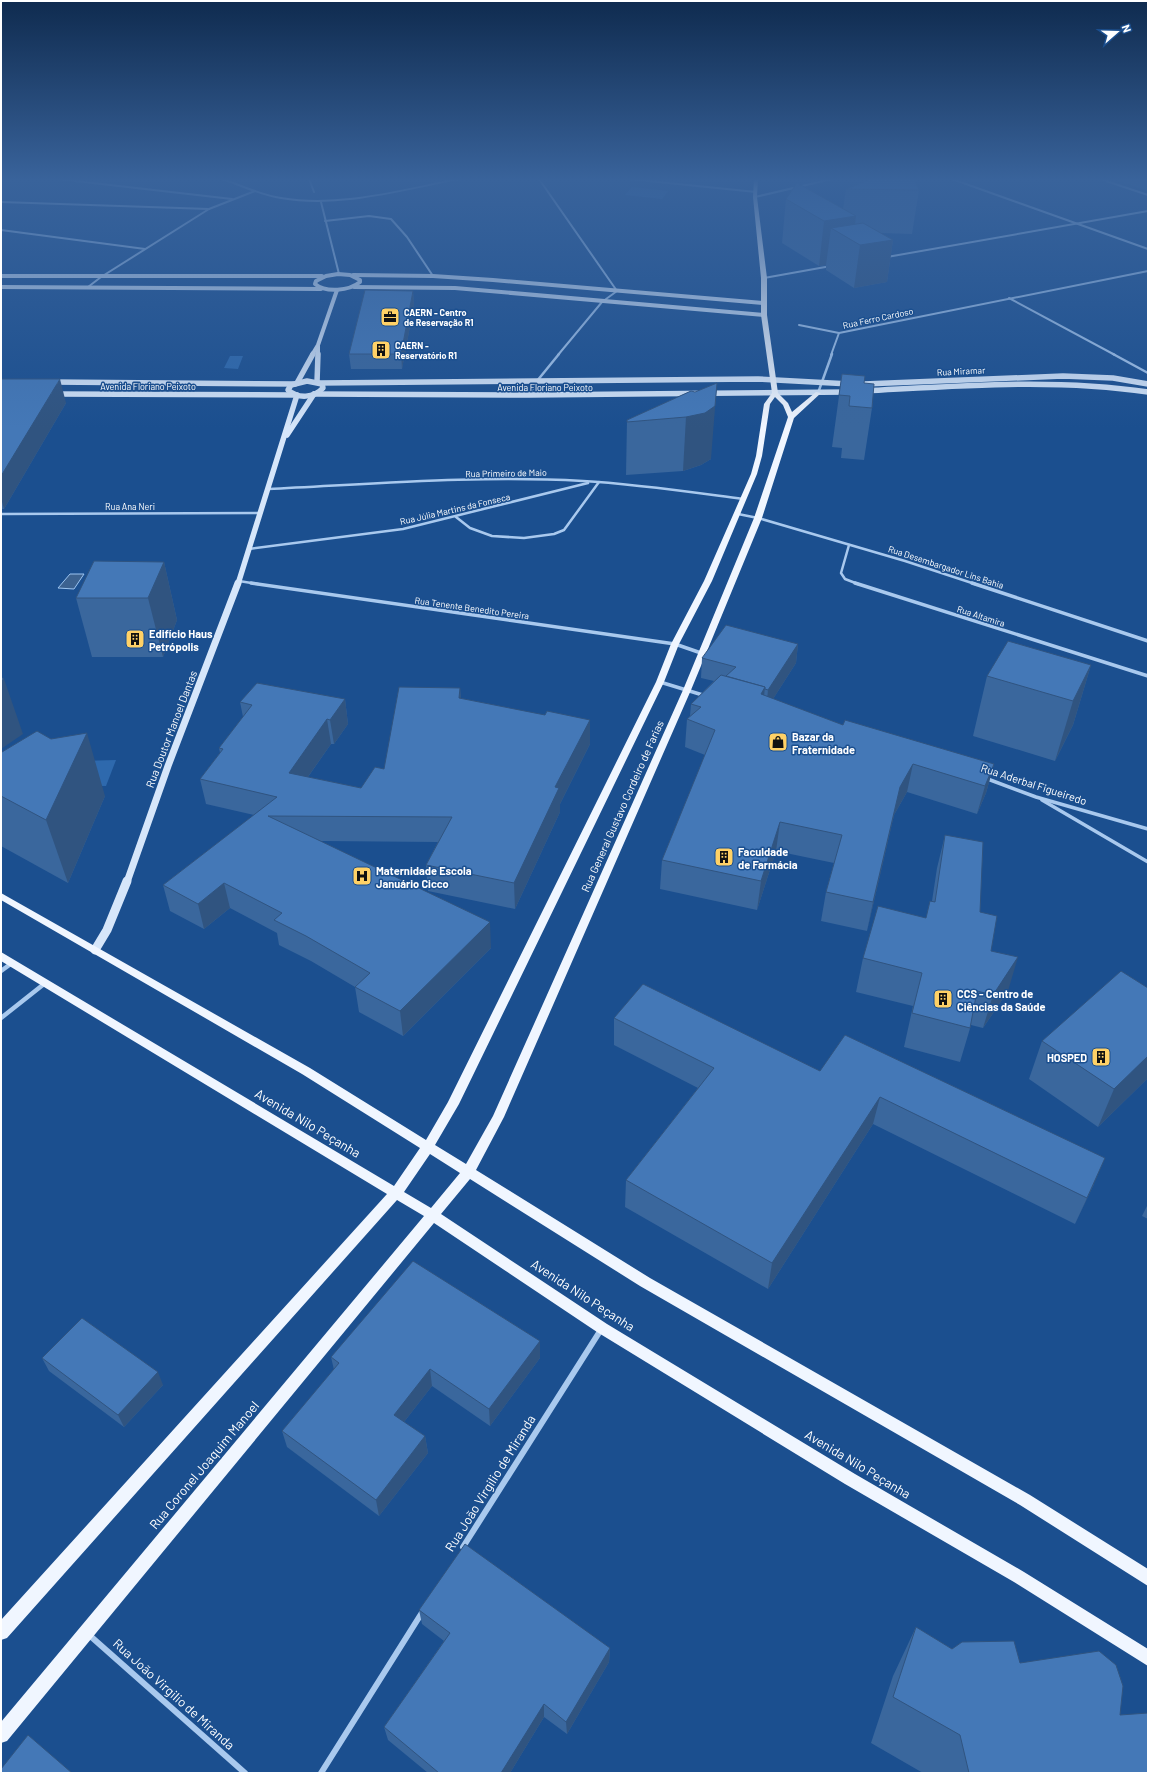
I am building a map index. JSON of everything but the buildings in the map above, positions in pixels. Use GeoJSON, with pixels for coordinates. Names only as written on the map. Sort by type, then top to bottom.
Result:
{"type":"FeatureCollection","features":[{"type":"Feature","properties":{"kind":"main road"},"geometry":{"type":"LineString","coordinates":[[762,262],[764,315],[775,393],[786,404],[791,417],[807,401],[818,393]]}},
{"type":"Feature","properties":{"kind":"main road"},"geometry":{"type":"LineString","coordinates":[[1,276],[325,276],[339,274],[433,276],[763,303]]}},
{"type":"Feature","properties":{"kind":"main road"},"geometry":{"type":"LineString","coordinates":[[353,275],[360,280],[354,288]]}},
{"type":"Feature","properties":{"kind":"main road"},"geometry":{"type":"LineString","coordinates":[[210,288],[216,276]]}},
{"type":"Feature","properties":{"kind":"main road"},"geometry":{"type":"LineString","coordinates":[[321,289],[315,284],[316,281],[325,276]]}},
{"type":"Feature","properties":{"kind":"main road"},"geometry":{"type":"LineString","coordinates":[[1,287],[337,290],[354,288],[455,288],[764,315]]}},
{"type":"Feature","properties":{"kind":"main road"},"geometry":{"type":"LineString","coordinates":[[296,395],[288,390],[296,383],[318,345],[337,290]]}},
{"type":"Feature","properties":{"kind":"main road"},"geometry":{"type":"LineString","coordinates":[[318,345],[318,382]]}},
{"type":"Feature","properties":{"kind":"main road","name":"Rua Miramar"},"geometry":{"type":"LineString","coordinates":[[774,379],[822,383],[866,384],[1013,377],[1071,376],[1108,378],[1148,384]]}},
{"type":"Feature","properties":{"kind":"main road","name":"Avenida Floriano Peixoto"},"geometry":{"type":"LineString","coordinates":[[49,382],[296,383],[307,381],[774,379]]}},
{"type":"Feature","properties":{"kind":"main road","name":"Rua Doutor Manoel Dantas"},"geometry":{"type":"LineString","coordinates":[[281,444],[315,394],[324,388],[322,384],[318,382]]}},
{"type":"Feature","properties":{"kind":"main road","name":"Rua Miramar"},"geometry":{"type":"LineString","coordinates":[[775,393],[818,393],[1029,384],[1079,385],[1148,392]]}},
{"type":"Feature","properties":{"kind":"main road","name":"Avenida Floriano Peixoto"},"geometry":{"type":"LineString","coordinates":[[49,394],[529,395],[775,393]]}},
{"type":"Feature","properties":{"kind":"main road","name":"Rua General Gustavo Cordeiro de Farias"},"geometry":{"type":"LineString","coordinates":[[428,1148],[453,1104],[660,682],[675,644],[708,581],[754,474],[760,456],[767,404],[775,393]]}},
{"type":"Feature","properties":{"kind":"main road","name":"Rua Doutor Manoel Dantas"},"geometry":{"type":"LineString","coordinates":[[95,950],[107,930],[124,890],[168,766],[239,581],[296,395]]}},
{"type":"Feature","properties":{"kind":"main road","name":"Rua General Gustavo Cordeiro de Farias"},"geometry":{"type":"LineString","coordinates":[[432,1215],[469,1171],[498,1117],[516,1078],[687,690],[758,518],[791,417]]}},
{"type":"Feature","properties":{"kind":"main road"},"geometry":{"type":"LineString","coordinates":[[1,896],[306,1071],[428,1148],[469,1171],[645,1282],[1025,1500],[1148,1578]]}},
{"type":"Feature","properties":{"kind":"main road","name":"Avenida Nilo Peçanha"},"geometry":{"type":"LineString","coordinates":[[1,956],[44,984],[432,1215],[466,1236],[602,1328],[850,1479],[1020,1577],[1148,1658]]}},
{"type":"Feature","properties":{"kind":"main road"},"geometry":{"type":"LineString","coordinates":[[1,1632],[396,1193],[428,1148]]}},
{"type":"Feature","properties":{"kind":"main road","name":"Rua Coronel Joaquim Manoel"},"geometry":{"type":"LineString","coordinates":[[1,1735],[432,1215]]}},
{"type":"Feature","properties":{"kind":"street"},"geometry":{"type":"LineString","coordinates":[[88,288],[101,277],[125,262]]}},
{"type":"Feature","properties":{"kind":"street"},"geometry":{"type":"LineString","coordinates":[[336,262],[339,274]]}},
{"type":"Feature","properties":{"kind":"street"},"geometry":{"type":"LineString","coordinates":[[424,262],[433,276]]}},
{"type":"Feature","properties":{"kind":"street"},"geometry":{"type":"LineString","coordinates":[[529,395],[537,381],[602,302],[617,291],[597,262]]}},
{"type":"Feature","properties":{"kind":"street"},"geometry":{"type":"LineString","coordinates":[[764,278],[833,266]]}},
{"type":"Feature","properties":{"kind":"street","name":"Rua Ferro Cardoso"},"geometry":{"type":"LineString","coordinates":[[799,325],[839,333],[1148,271]]}},
{"type":"Feature","properties":{"kind":"street"},"geometry":{"type":"LineString","coordinates":[[1009,298],[1148,372]]}},
{"type":"Feature","properties":{"kind":"street"},"geometry":{"type":"LineString","coordinates":[[818,393],[839,333]]}},
{"type":"Feature","properties":{"kind":"street","name":"Rua Primeiro de Maio"},"geometry":{"type":"LineString","coordinates":[[268,489],[506,480],[599,482],[662,488],[743,499]]}},
{"type":"Feature","properties":{"kind":"street","name":"Rua Júlia Martins da Fonseca"},"geometry":{"type":"LineString","coordinates":[[249,549],[404,529],[592,482]]}},
{"type":"Feature","properties":{"kind":"street"},"geometry":{"type":"LineString","coordinates":[[456,517],[470,528],[492,536],[524,538],[554,534],[564,530],[599,482]]}},
{"type":"Feature","properties":{"kind":"street","name":"Rua Ana Neri"},"geometry":{"type":"LineString","coordinates":[[1,514],[259,513]]}},
{"type":"Feature","properties":{"kind":"street","name":"Rua Desembargador Lins Bahia"},"geometry":{"type":"LineString","coordinates":[[738,514],[758,518],[905,561],[1148,641]]}},
{"type":"Feature","properties":{"kind":"street","name":"Rua Altamira"},"geometry":{"type":"LineString","coordinates":[[849,545],[841,573],[845,579],[1148,676]]}},
{"type":"Feature","properties":{"kind":"street","name":"Rua Tenente Benedito Pereira"},"geometry":{"type":"LineString","coordinates":[[239,581],[675,644],[701,653]]}},
{"type":"Feature","properties":{"kind":"street"},"geometry":{"type":"LineString","coordinates":[[660,682],[710,697]]}},
{"type":"Feature","properties":{"kind":"street","name":"Rua Aderbal Figueiredo"},"geometry":{"type":"LineString","coordinates":[[980,776],[1036,797],[1148,829]]}},
{"type":"Feature","properties":{"kind":"street"},"geometry":{"type":"LineString","coordinates":[[1036,797],[1148,862]]}},
{"type":"Feature","properties":{"kind":"street"},"geometry":{"type":"LineString","coordinates":[[1,972],[12,963]]}},
{"type":"Feature","properties":{"kind":"street"},"geometry":{"type":"LineString","coordinates":[[1,1018],[44,984]]}},
{"type":"Feature","properties":{"kind":"street","name":"Rua João Virgilio de Miranda"},"geometry":{"type":"LineString","coordinates":[[461,1550],[602,1328]]}},
{"type":"Feature","properties":{"kind":"street"},"geometry":{"type":"LineString","coordinates":[[321,1773],[427,1604]]}},
{"type":"Feature","properties":{"kind":"street","name":"Rua João Virgilio de Miranda"},"geometry":{"type":"LineString","coordinates":[[86,1632],[245,1773]]}},
{"type":"Feature","properties":{"kind":"shaded area"},"geometry":{"type":"Polygon","coordinates":[[[230,356],[243,356],[238,369],[224,368],[230,356]]]}},
{"type":"Feature","properties":{"kind":"shaded area"},"geometry":{"type":"Polygon","coordinates":[[[70,574],[84,574],[74,589],[58,588],[70,574]]]}},
{"type":"Feature","properties":{"kind":"shaded area"},"geometry":{"type":"Polygon","coordinates":[[[116,760],[106,786],[37,785],[45,762],[116,760]]]}},
{"type":"Feature","properties":{"kind":"place","name":"CAERN - Centro de Reservação R1"},"geometry":{"type":"Point","coordinates":[390,317]}},
{"type":"Feature","properties":{"kind":"place","name":"CAERN - Reservatório R1"},"geometry":{"type":"Point","coordinates":[381,350]}},
{"type":"Feature","properties":{"kind":"place","name":"Edifício Haus Petrópolis"},"geometry":{"type":"Point","coordinates":[135,639]}},
{"type":"Feature","properties":{"kind":"place","name":"Bazar da Fraternidade"},"geometry":{"type":"Point","coordinates":[778,742]}},
{"type":"Feature","properties":{"kind":"place","name":"Faculdade de Farmácia"},"geometry":{"type":"Point","coordinates":[724,857]}},
{"type":"Feature","properties":{"kind":"place","name":"Maternidade Escola Januário Cicco"},"geometry":{"type":"Point","coordinates":[362,876]}},
{"type":"Feature","properties":{"kind":"place","name":"CCS - Centro de Ciências da Saúde"},"geometry":{"type":"Point","coordinates":[943,999]}},
{"type":"Feature","properties":{"kind":"place","name":"HOSPED"},"geometry":{"type":"Point","coordinates":[1101,1057]}}]}
